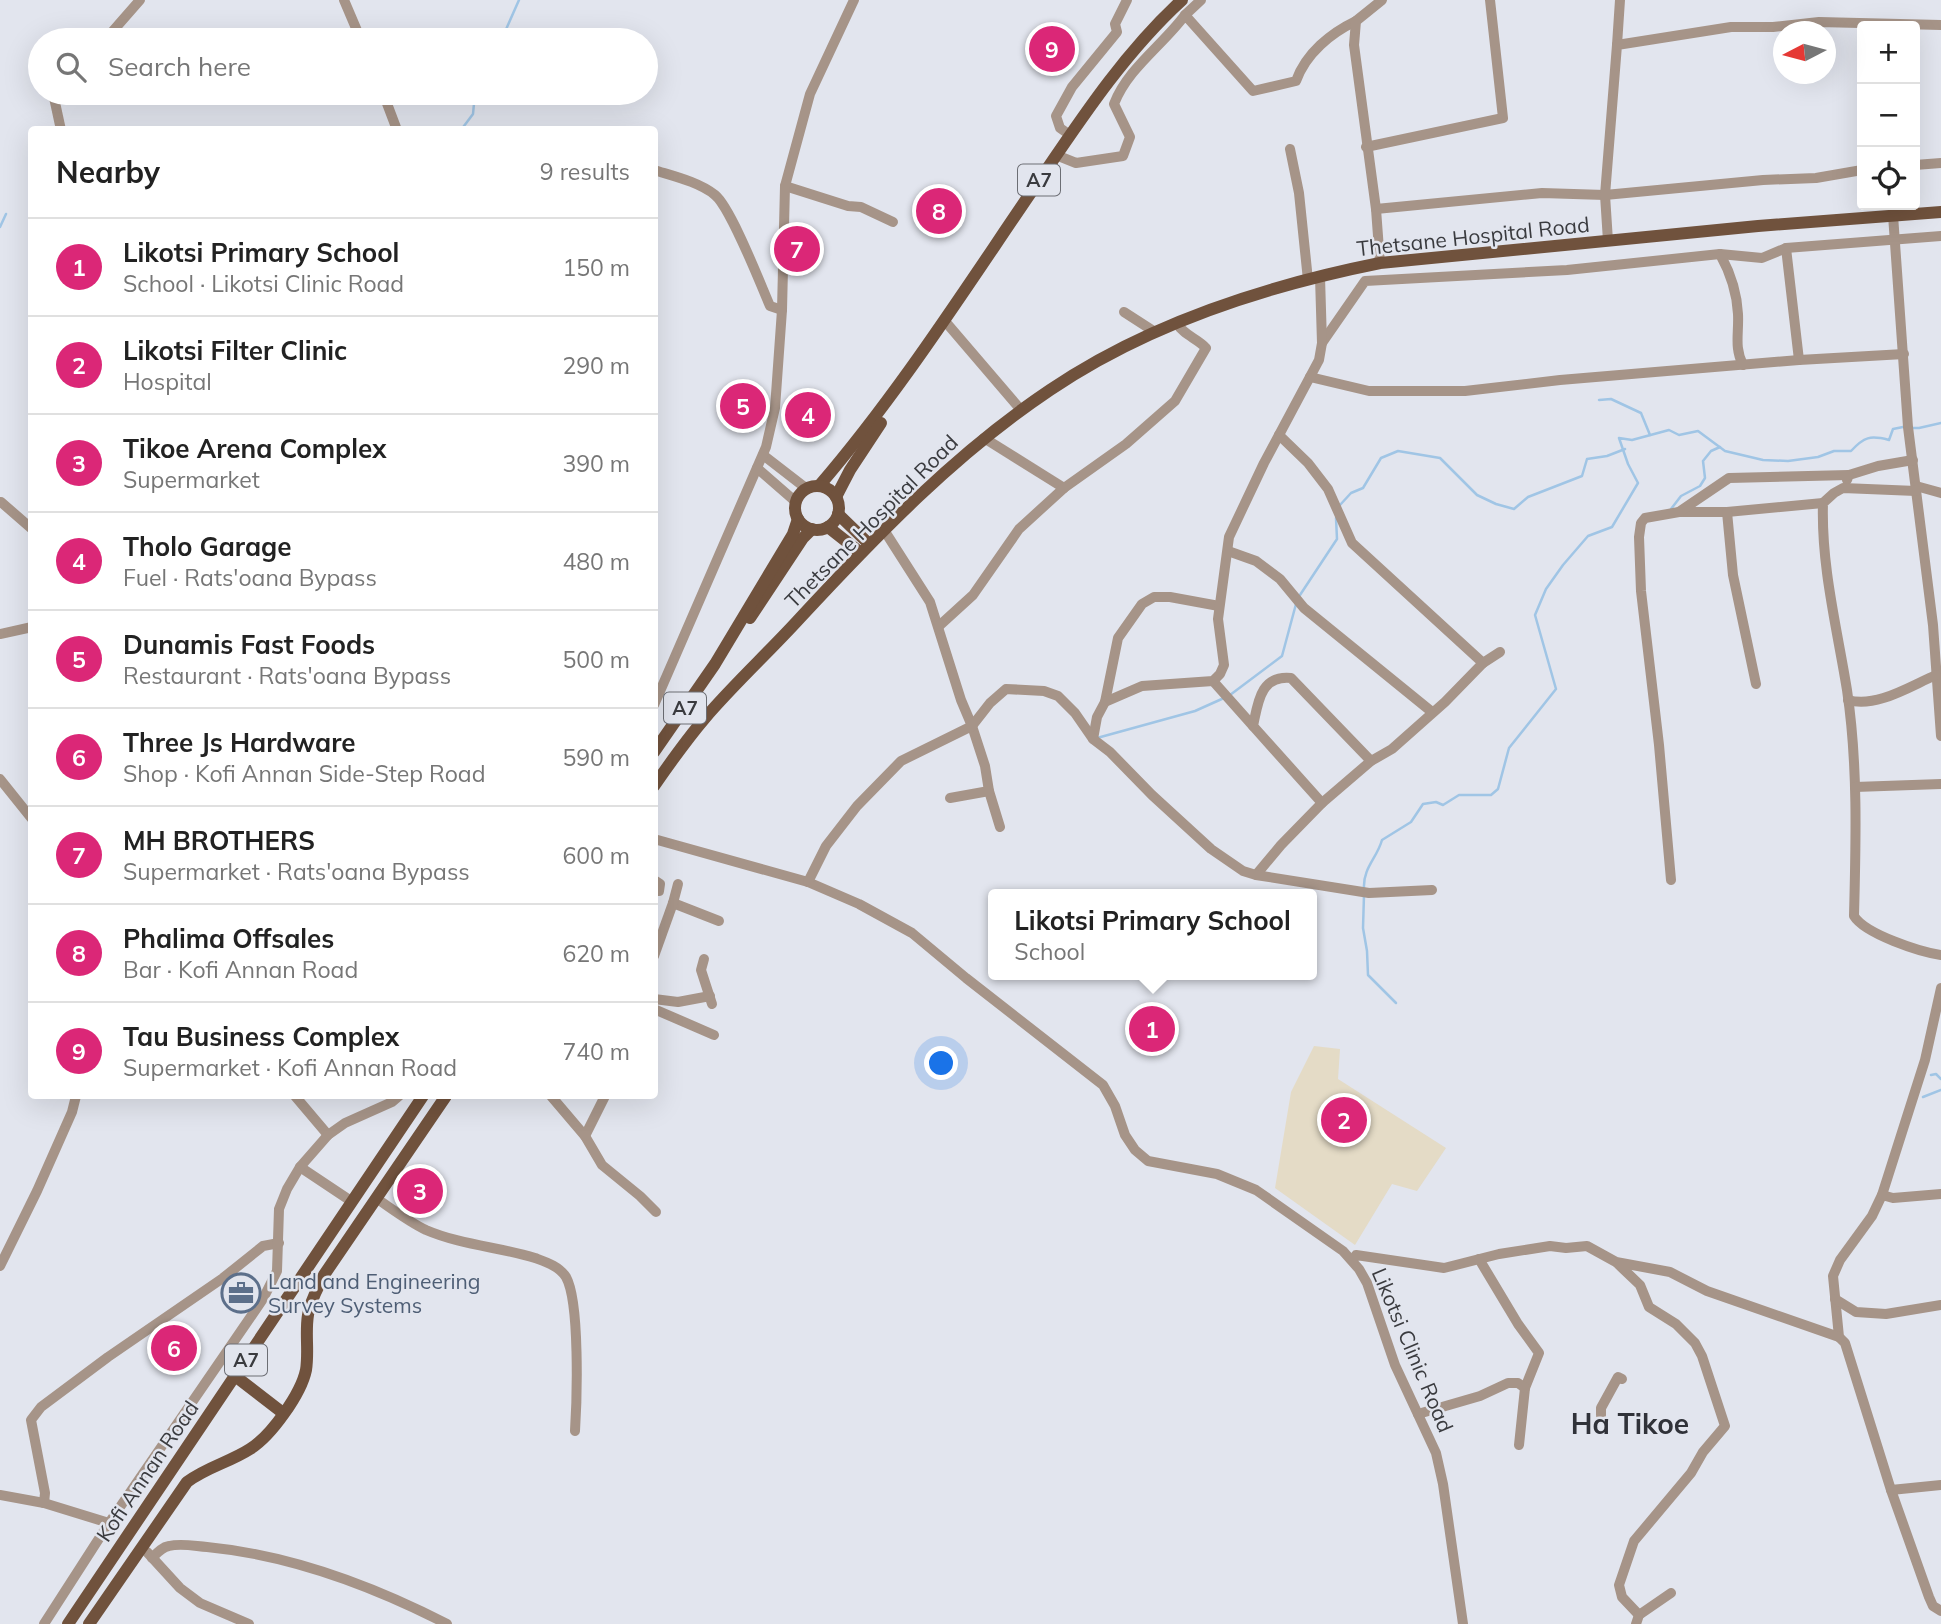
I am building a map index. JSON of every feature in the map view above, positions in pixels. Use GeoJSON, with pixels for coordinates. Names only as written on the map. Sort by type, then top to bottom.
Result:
{"type":"FeatureCollection","features":[{"type":"Feature","properties":{"kind":"main road","name":"A7"},"geometry":{"type":"LineString","coordinates":[[796,502],[800,494],[813,487],[859,440],[910,371],[1070,135],[1135,48],[1182,0]]}},
{"type":"Feature","properties":{"kind":"main road","name":"Thetsane Hospital Road"},"geometry":{"type":"LineString","coordinates":[[658,781],[704,719],[865,549],[984,438],[1051,389],[1097,361],[1155,332],[1204,312],[1314,278],[1380,263],[1758,226],[1941,212]]}},
{"type":"Feature","properties":{"kind":"main road","name":"A7"},"geometry":{"type":"LineString","coordinates":[[836,497],[910,371]]}},
{"type":"Feature","properties":{"kind":"main road"},"geometry":{"type":"LineString","coordinates":[[796,502],[798,519],[811,529],[828,527],[835,522],[838,514],[836,497],[826,488],[813,487]]}},
{"type":"Feature","properties":{"kind":"main road"},"geometry":{"type":"LineString","coordinates":[[838,514],[865,549]]}},
{"type":"Feature","properties":{"kind":"main road","name":"A7"},"geometry":{"type":"LineString","coordinates":[[658,746],[715,664],[793,534],[798,519]]}},
{"type":"Feature","properties":{"kind":"main road"},"geometry":{"type":"LineString","coordinates":[[828,527],[865,549]]}},
{"type":"Feature","properties":{"kind":"main road","name":"A7"},"geometry":{"type":"LineString","coordinates":[[715,664],[732,646],[811,529]]}},
{"type":"Feature","properties":{"kind":"main road","name":"Kofi Annan Road"},"geometry":{"type":"LineString","coordinates":[[68,1624],[421,1099]]}},
{"type":"Feature","properties":{"kind":"main road"},"geometry":{"type":"LineString","coordinates":[[89,1624],[147,1552],[187,1482],[200,1473],[250,1450],[283,1413],[299,1389],[306,1369],[308,1314],[312,1298],[324,1275],[444,1099]]}},
{"type":"Feature","properties":{"kind":"main road"},"geometry":{"type":"LineString","coordinates":[[235,1376],[283,1413]]}},
{"type":"Feature","properties":{"kind":"street"},"geometry":{"type":"LineString","coordinates":[[115,28],[140,0]]}},
{"type":"Feature","properties":{"kind":"street"},"geometry":{"type":"LineString","coordinates":[[344,0],[356,28]]}},
{"type":"Feature","properties":{"kind":"street"},"geometry":{"type":"LineString","coordinates":[[658,696],[764,455],[775,408],[782,310],[785,186],[810,94],[854,0]]}},
{"type":"Feature","properties":{"kind":"street"},"geometry":{"type":"LineString","coordinates":[[1070,135],[1060,128],[1056,116],[1072,88],[1117,32],[1115,24],[1127,0]]}},
{"type":"Feature","properties":{"kind":"street"},"geometry":{"type":"LineString","coordinates":[[1056,155],[1076,163],[1123,156],[1130,137],[1114,104],[1119,91],[1162,39],[1201,0]]}},
{"type":"Feature","properties":{"kind":"street"},"geometry":{"type":"LineString","coordinates":[[1366,147],[1503,118],[1490,0]]}},
{"type":"Feature","properties":{"kind":"street"},"geometry":{"type":"LineString","coordinates":[[1608,241],[1605,195],[1620,0]]}},
{"type":"Feature","properties":{"kind":"street"},"geometry":{"type":"LineString","coordinates":[[1185,15],[1253,91],[1296,81],[1311,55],[1338,30],[1356,21],[1380,1]]}},
{"type":"Feature","properties":{"kind":"street"},"geometry":{"type":"LineString","coordinates":[[1356,21],[1354,45],[1376,209],[1380,263]]}},
{"type":"Feature","properties":{"kind":"street"},"geometry":{"type":"LineString","coordinates":[[1618,45],[1731,27],[1773,27],[1819,22],[1941,25]]}},
{"type":"Feature","properties":{"kind":"street"},"geometry":{"type":"LineString","coordinates":[[56,105],[60,126]]}},
{"type":"Feature","properties":{"kind":"street"},"geometry":{"type":"LineString","coordinates":[[388,105],[395,126]]}},
{"type":"Feature","properties":{"kind":"street"},"geometry":{"type":"LineString","coordinates":[[1105,702],[1142,686],[1213,681],[1224,665],[1218,619],[1229,537],[1237,516],[1319,360],[1322,343],[1314,278],[1304,254],[1300,201],[1290,149]]}},
{"type":"Feature","properties":{"kind":"street"},"geometry":{"type":"LineString","coordinates":[[1920,164],[1941,163]]}},
{"type":"Feature","properties":{"kind":"street"},"geometry":{"type":"LineString","coordinates":[[658,171],[690,182],[715,195],[736,230],[770,306],[782,310]]}},
{"type":"Feature","properties":{"kind":"street"},"geometry":{"type":"LineString","coordinates":[[1376,209],[1542,193],[1605,195],[1763,180],[1815,178],[1857,171]]}},
{"type":"Feature","properties":{"kind":"street"},"geometry":{"type":"LineString","coordinates":[[785,186],[848,206],[861,207],[893,222]]}},
{"type":"Feature","properties":{"kind":"street"},"geometry":{"type":"LineString","coordinates":[[1893,215],[1905,354],[1908,428],[1937,624],[1941,736]]}},
{"type":"Feature","properties":{"kind":"street"},"geometry":{"type":"LineString","coordinates":[[1322,343],[1366,281],[1567,270],[1720,254],[1762,258],[1786,248],[1941,236]]}},
{"type":"Feature","properties":{"kind":"street"},"geometry":{"type":"LineString","coordinates":[[1786,248],[1799,360]]}},
{"type":"Feature","properties":{"kind":"street"},"geometry":{"type":"LineString","coordinates":[[1720,254],[1731,279],[1738,314],[1737,353],[1743,365]]}},
{"type":"Feature","properties":{"kind":"street"},"geometry":{"type":"LineString","coordinates":[[1124,312],[1155,332]]}},
{"type":"Feature","properties":{"kind":"street"},"geometry":{"type":"LineString","coordinates":[[944,320],[1021,410]]}},
{"type":"Feature","properties":{"kind":"street"},"geometry":{"type":"LineString","coordinates":[[939,626],[973,595],[1019,529],[1064,488],[1126,444],[1175,401],[1206,348],[1200,341],[1181,331],[1177,323]]}},
{"type":"Feature","properties":{"kind":"street"},"geometry":{"type":"LineString","coordinates":[[1310,377],[1369,391],[1465,391],[1560,380],[1905,354]]}},
{"type":"Feature","properties":{"kind":"street"},"geometry":{"type":"LineString","coordinates":[[1279,435],[1308,463],[1328,489],[1352,542],[1483,663]]}},
{"type":"Feature","properties":{"kind":"street"},"geometry":{"type":"LineString","coordinates":[[984,438],[1064,488]]}},
{"type":"Feature","properties":{"kind":"street"},"geometry":{"type":"LineString","coordinates":[[764,455],[813,487]]}},
{"type":"Feature","properties":{"kind":"street"},"geometry":{"type":"LineString","coordinates":[[1679,512],[1729,478],[1849,475],[1878,466],[1913,460]]}},
{"type":"Feature","properties":{"kind":"street"},"geometry":{"type":"LineString","coordinates":[[757,468],[796,502]]}},
{"type":"Feature","properties":{"kind":"street"},"geometry":{"type":"LineString","coordinates":[[1671,880],[1642,591],[1639,537],[1641,523],[1645,518],[1679,512],[1727,512],[1823,503],[1843,488],[1849,475]]}},
{"type":"Feature","properties":{"kind":"street"},"geometry":{"type":"LineString","coordinates":[[1843,488],[1916,488],[1941,492]]}},
{"type":"Feature","properties":{"kind":"street"},"geometry":{"type":"LineString","coordinates":[[1,502],[28,525]]}},
{"type":"Feature","properties":{"kind":"street"},"geometry":{"type":"LineString","coordinates":[[1823,503],[1828,578],[1848,700],[1854,787],[1854,916],[1864,927],[1924,952],[1941,955]]}},
{"type":"Feature","properties":{"kind":"street"},"geometry":{"type":"LineString","coordinates":[[1727,512],[1733,575],[1756,684]]}},
{"type":"Feature","properties":{"kind":"street"},"geometry":{"type":"LineString","coordinates":[[884,530],[930,602],[985,766],[1000,827]]}},
{"type":"Feature","properties":{"kind":"street"},"geometry":{"type":"LineString","coordinates":[[1228,551],[1256,561],[1272,573],[1304,608],[1432,712]]}},
{"type":"Feature","properties":{"kind":"street"},"geometry":{"type":"LineString","coordinates":[[1093,739],[1097,717],[1105,702],[1118,638],[1142,604],[1154,597],[1170,597],[1219,606]]}},
{"type":"Feature","properties":{"kind":"street"},"geometry":{"type":"LineString","coordinates":[[0,634],[28,628]]}},
{"type":"Feature","properties":{"kind":"street"},"geometry":{"type":"LineString","coordinates":[[1256,875],[1322,803],[1371,761],[1392,749],[1483,663],[1500,652]]}},
{"type":"Feature","properties":{"kind":"street"},"geometry":{"type":"LineString","coordinates":[[1253,726],[1260,693],[1279,679],[1291,678],[1371,761]]}},
{"type":"Feature","properties":{"kind":"street"},"geometry":{"type":"LineString","coordinates":[[1213,681],[1322,803]]}},
{"type":"Feature","properties":{"kind":"street"},"geometry":{"type":"LineString","coordinates":[[1848,700],[1858,703],[1880,699],[1938,682]]}},
{"type":"Feature","properties":{"kind":"street"},"geometry":{"type":"LineString","coordinates":[[808,881],[826,846],[857,806],[901,761],[972,726],[990,703],[1006,689],[1044,691],[1058,696],[1075,713],[1093,739],[1111,752],[1152,795],[1211,849],[1243,871],[1369,893],[1432,890]]}},
{"type":"Feature","properties":{"kind":"street"},"geometry":{"type":"LineString","coordinates":[[0,779],[28,814]]}},
{"type":"Feature","properties":{"kind":"street"},"geometry":{"type":"LineString","coordinates":[[1854,787],[1941,784]]}},
{"type":"Feature","properties":{"kind":"street"},"geometry":{"type":"LineString","coordinates":[[950,798],[989,791]]}},
{"type":"Feature","properties":{"kind":"street","name":"Likotsi Clinic Road"},"geometry":{"type":"LineString","coordinates":[[658,840],[808,881],[859,904],[912,933],[1103,1085],[1115,1106],[1125,1135],[1135,1150],[1148,1161],[1217,1174],[1256,1190],[1304,1222],[1353,1260],[1367,1283],[1395,1365],[1436,1453],[1463,1624]]}},
{"type":"Feature","properties":{"kind":"street"},"geometry":{"type":"LineString","coordinates":[[658,945],[678,884]]}},
{"type":"Feature","properties":{"kind":"street"},"geometry":{"type":"LineString","coordinates":[[673,902],[719,920]]}},
{"type":"Feature","properties":{"kind":"street"},"geometry":{"type":"LineString","coordinates":[[658,1000],[678,1002],[711,1000],[701,970],[704,959]]}},
{"type":"Feature","properties":{"kind":"street"},"geometry":{"type":"LineString","coordinates":[[1839,1337],[1833,1276],[1840,1261],[1872,1216],[1882,1195],[1925,1060],[1941,988]]}},
{"type":"Feature","properties":{"kind":"street"},"geometry":{"type":"LineString","coordinates":[[658,1011],[713,1035]]}},
{"type":"Feature","properties":{"kind":"street"},"geometry":{"type":"LineString","coordinates":[[0,1266],[37,1191],[75,1099]]}},
{"type":"Feature","properties":{"kind":"street"},"geometry":{"type":"LineString","coordinates":[[298,1099],[328,1135]]}},
{"type":"Feature","properties":{"kind":"street"},"geometry":{"type":"LineString","coordinates":[[44,1624],[109,1523],[263,1299],[277,1271],[279,1209],[300,1167],[328,1135],[345,1123],[395,1099]]}},
{"type":"Feature","properties":{"kind":"street"},"geometry":{"type":"LineString","coordinates":[[554,1099],[585,1136],[602,1165],[656,1212]]}},
{"type":"Feature","properties":{"kind":"street"},"geometry":{"type":"LineString","coordinates":[[585,1136],[604,1099]]}},
{"type":"Feature","properties":{"kind":"street"},"geometry":{"type":"LineString","coordinates":[[300,1167],[351,1201]]}},
{"type":"Feature","properties":{"kind":"street"},"geometry":{"type":"LineString","coordinates":[[1882,1195],[1892,1198],[1941,1194]]}},
{"type":"Feature","properties":{"kind":"street"},"geometry":{"type":"LineString","coordinates":[[376,1198],[425,1230],[476,1246],[547,1262],[565,1276],[570,1288],[575,1346],[575,1431]]}},
{"type":"Feature","properties":{"kind":"street"},"geometry":{"type":"LineString","coordinates":[[44,1503],[45,1493],[31,1420],[41,1407],[223,1278],[263,1246],[279,1243]]}},
{"type":"Feature","properties":{"kind":"street"},"geometry":{"type":"LineString","coordinates":[[1353,1260],[1356,1255],[1444,1268],[1550,1245],[1566,1248],[1587,1246],[1616,1262],[1640,1285],[1649,1307],[1676,1324],[1695,1343],[1702,1356],[1725,1426],[1703,1452],[1691,1473],[1634,1541],[1619,1585],[1622,1597],[1637,1619],[1671,1593]]}},
{"type":"Feature","properties":{"kind":"street"},"geometry":{"type":"LineString","coordinates":[[1479,1259],[1539,1353],[1525,1388],[1519,1445]]}},
{"type":"Feature","properties":{"kind":"street"},"geometry":{"type":"LineString","coordinates":[[1616,1262],[1670,1272],[1707,1291],[1839,1337],[1845,1343],[1891,1490],[1929,1597],[1933,1606],[1941,1611]]}},
{"type":"Feature","properties":{"kind":"street"},"geometry":{"type":"LineString","coordinates":[[1835,1299],[1856,1312],[1886,1314],[1941,1306]]}},
{"type":"Feature","properties":{"kind":"street"},"geometry":{"type":"LineString","coordinates":[[1601,1415],[1601,1408],[1618,1377],[1622,1379]]}},
{"type":"Feature","properties":{"kind":"street"},"geometry":{"type":"LineString","coordinates":[[1418,1414],[1480,1396],[1508,1383],[1518,1383],[1525,1388]]}},
{"type":"Feature","properties":{"kind":"street"},"geometry":{"type":"LineString","coordinates":[[1891,1490],[1941,1485]]}},
{"type":"Feature","properties":{"kind":"street"},"geometry":{"type":"LineString","coordinates":[[0,1495],[44,1503],[109,1523]]}},
{"type":"Feature","properties":{"kind":"street"},"geometry":{"type":"LineString","coordinates":[[248,1624],[200,1603],[180,1588],[147,1552],[180,1544],[237,1550],[298,1565],[367,1588],[415,1607],[447,1624]]}},
{"type":"Feature","properties":{"kind":"shaded area"},"geometry":{"type":"Polygon","coordinates":[[[1314,1046],[1340,1049],[1338,1079],[1446,1148],[1417,1191],[1392,1184],[1355,1245],[1275,1188],[1291,1092],[1314,1046]]]}},
{"type":"Feature","properties":{"kind":"waterway"},"geometry":{"type":"LineString","coordinates":[[507,28],[519,0]]}},
{"type":"Feature","properties":{"kind":"waterway"},"geometry":{"type":"LineString","coordinates":[[464,126],[473,114],[474,105]]}},
{"type":"Feature","properties":{"kind":"waterway"},"geometry":{"type":"LineString","coordinates":[[0,227],[6,214]]}},
{"type":"Feature","properties":{"kind":"waterway"},"geometry":{"type":"LineString","coordinates":[[1599,400],[1611,399],[1641,413],[1650,435]]}},
{"type":"Feature","properties":{"kind":"waterway"},"geometry":{"type":"LineString","coordinates":[[1910,428],[1941,423]]}},
{"type":"Feature","properties":{"kind":"waterway"},"geometry":{"type":"LineString","coordinates":[[1364,888],[1368,869],[1382,840],[1411,822],[1423,804],[1436,802],[1443,805],[1459,795],[1491,795],[1498,789],[1509,748],[1556,689],[1535,615],[1546,589],[1563,565],[1588,536],[1612,527],[1638,483],[1619,438],[1632,440],[1669,430],[1679,435],[1698,431],[1725,451],[1763,460],[1788,461],[1818,457],[1834,451],[1851,451],[1868,438],[1889,440],[1893,429],[1903,427]]}},
{"type":"Feature","properties":{"kind":"waterway"},"geometry":{"type":"LineString","coordinates":[[1671,509],[1681,496],[1700,486],[1705,478],[1703,461],[1711,451],[1720,447]]}},
{"type":"Feature","properties":{"kind":"waterway"},"geometry":{"type":"LineString","coordinates":[[1340,505],[1351,493],[1363,488],[1381,458],[1398,451],[1440,458],[1477,495],[1514,509],[1528,497],[1582,476],[1587,459],[1607,456],[1625,449]]}},
{"type":"Feature","properties":{"kind":"waterway"},"geometry":{"type":"LineString","coordinates":[[1298,598],[1337,539],[1336,518]]}},
{"type":"Feature","properties":{"kind":"waterway"},"geometry":{"type":"LineString","coordinates":[[1230,695],[1282,656],[1296,604]]}},
{"type":"Feature","properties":{"kind":"waterway"},"geometry":{"type":"LineString","coordinates":[[1097,738],[1195,711],[1224,698]]}},
{"type":"Feature","properties":{"kind":"waterway"},"geometry":{"type":"LineString","coordinates":[[1364,895],[1363,928],[1368,975],[1396,1003]]}},
{"type":"Feature","properties":{"kind":"waterway"},"geometry":{"type":"LineString","coordinates":[[1931,1075],[1936,1074],[1941,1079]]}},
{"type":"Feature","properties":{"kind":"waterway"},"geometry":{"type":"LineString","coordinates":[[1923,1097],[1941,1090]]}},
{"type":"Feature","properties":{"kind":"place","name":"Tau Business Complex"},"geometry":{"type":"Point","coordinates":[1052,49]}},
{"type":"Feature","properties":{"kind":"place","name":"Phalima Offsales"},"geometry":{"type":"Point","coordinates":[939,211]}},
{"type":"Feature","properties":{"kind":"place","name":"MH BROTHERS"},"geometry":{"type":"Point","coordinates":[797,249]}},
{"type":"Feature","properties":{"kind":"place","name":"Dunamis Fast Foods"},"geometry":{"type":"Point","coordinates":[743,406]}},
{"type":"Feature","properties":{"kind":"place","name":"Tholo Garage"},"geometry":{"type":"Point","coordinates":[808,415]}},
{"type":"Feature","properties":{"kind":"place","name":"Likotsi Primary School"},"geometry":{"type":"Point","coordinates":[1152,1029]}},
{"type":"Feature","properties":{"kind":"place","name":"Likotsi Filter Clinic"},"geometry":{"type":"Point","coordinates":[1344,1120]}},
{"type":"Feature","properties":{"kind":"place","name":"Tikoe Arena Complex"},"geometry":{"type":"Point","coordinates":[420,1191]}},
{"type":"Feature","properties":{"kind":"place","name":"Land and Engineering Survey Systems"},"geometry":{"type":"Point","coordinates":[241,1293]}},
{"type":"Feature","properties":{"kind":"place","name":"Three Js Hardware"},"geometry":{"type":"Point","coordinates":[174,1348]}},
{"type":"Feature","properties":{"kind":"district","name":"Ha Tikoe"},"geometry":{"type":"Point","coordinates":[1630,1423]}}]}
